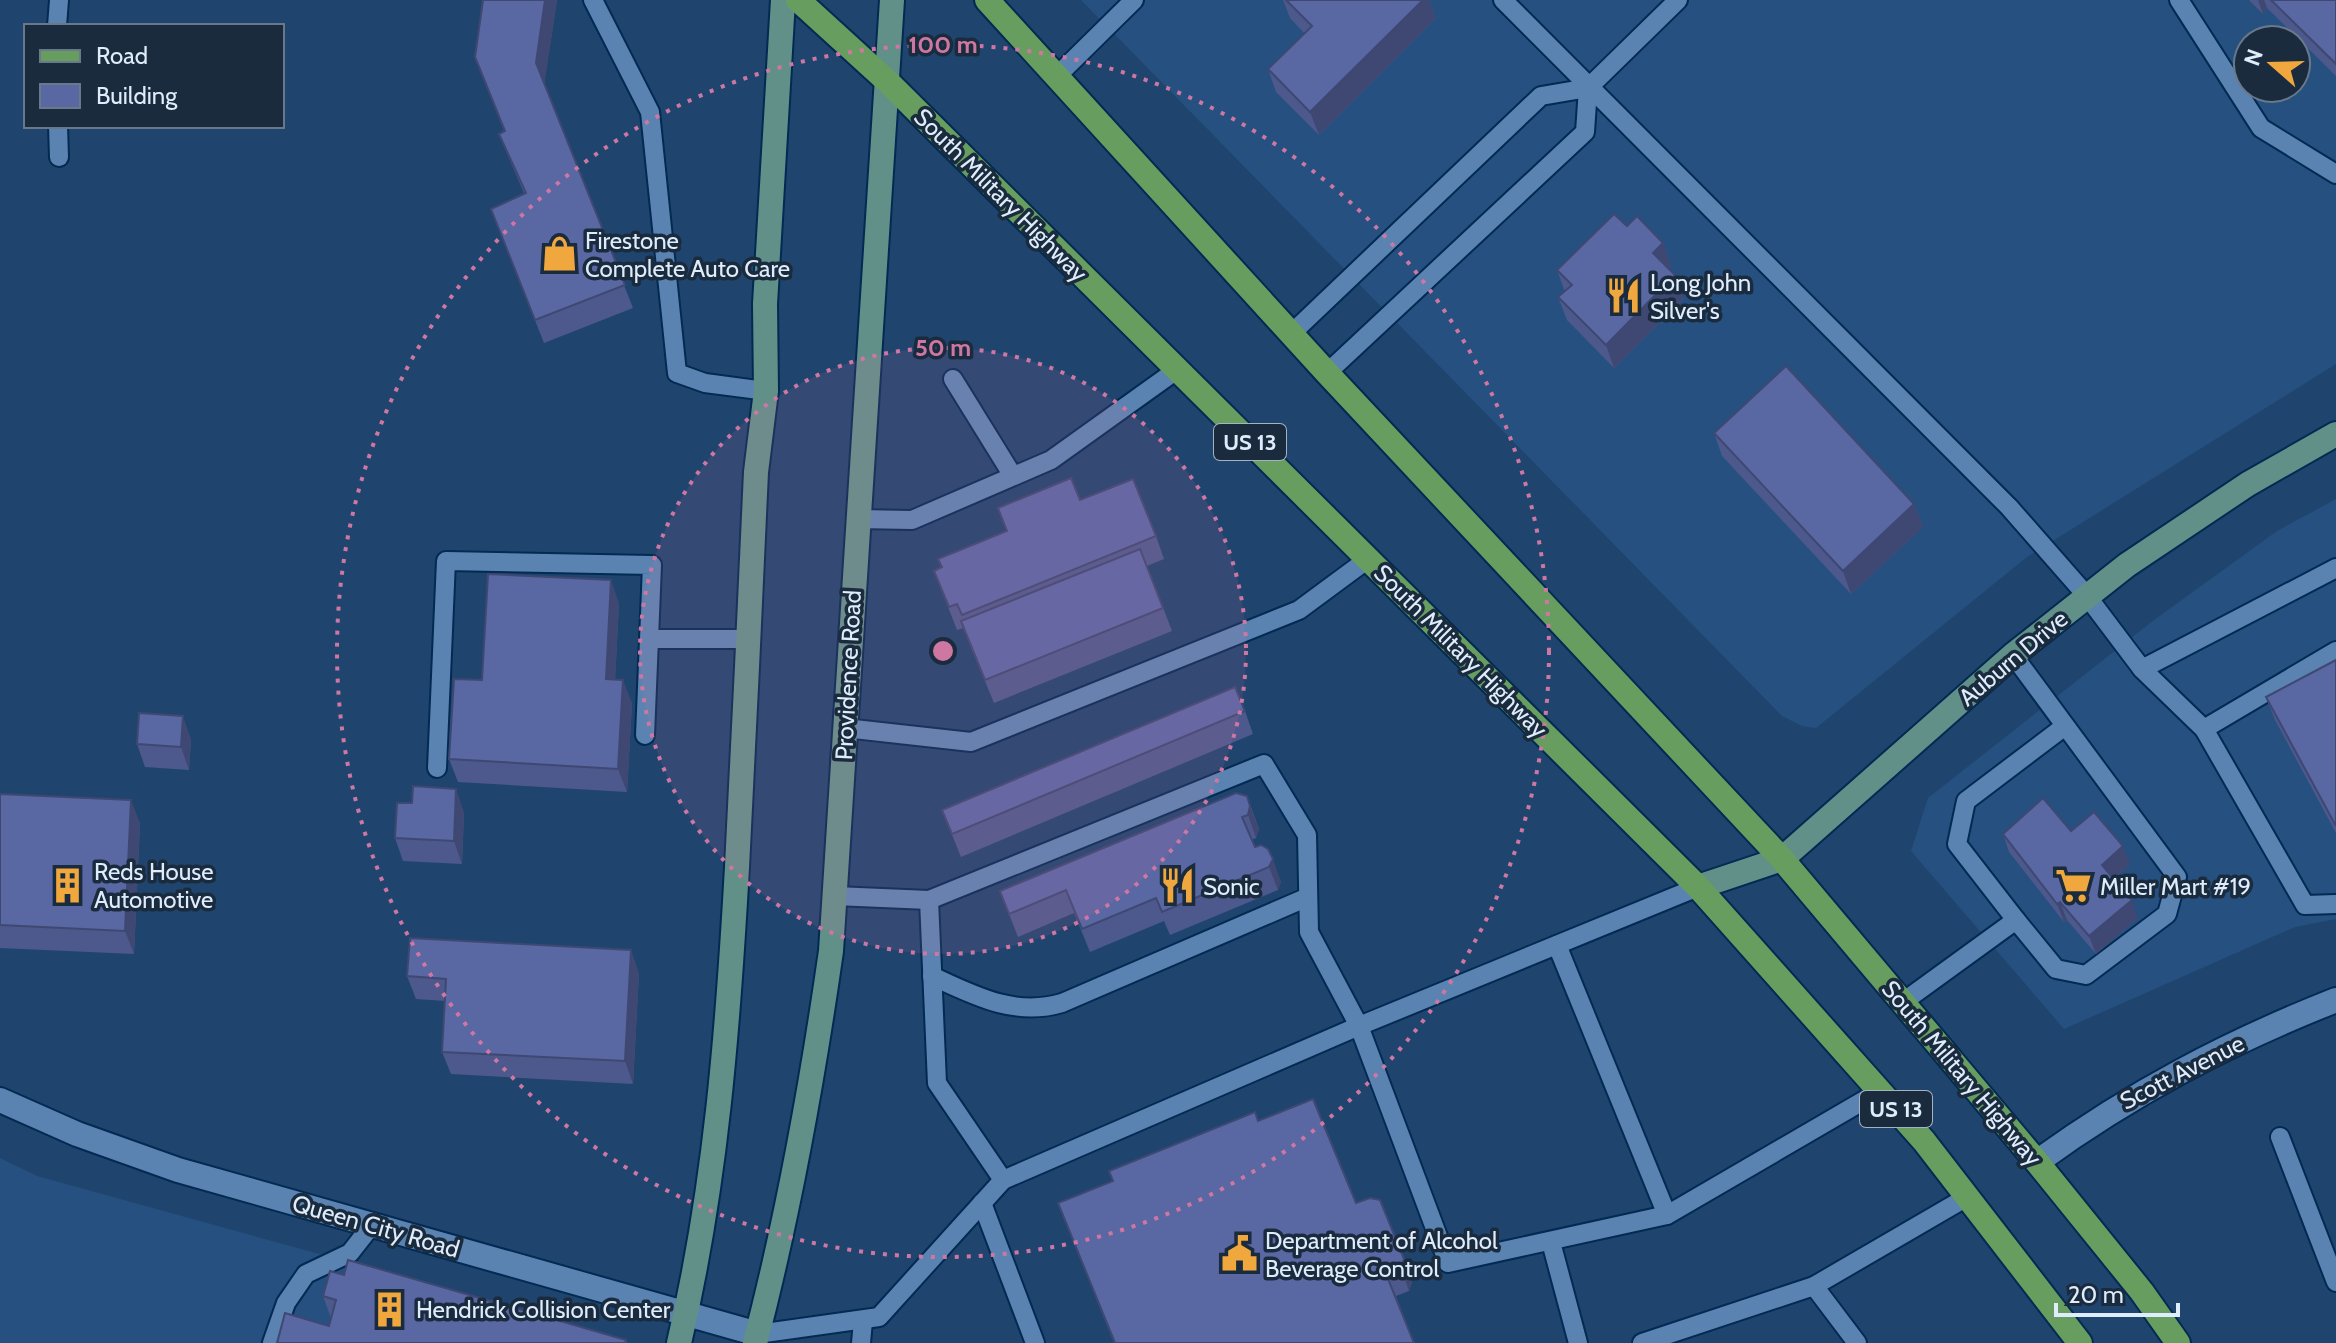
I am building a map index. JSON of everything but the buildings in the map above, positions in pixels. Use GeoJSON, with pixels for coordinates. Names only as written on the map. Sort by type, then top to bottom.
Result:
{"type":"FeatureCollection","features":[{"type":"Feature","properties":{"kind":"main road"},"geometry":{"type":"LineString","coordinates":[[679,1343],[699,1260],[718,1131],[731,965],[756,472],[766,391],[765,304],[783,0]]}},
{"type":"Feature","properties":{"kind":"main road","name":"South Military Highway"},"geometry":{"type":"LineString","coordinates":[[798,0],[888,82],[1698,887],[1880,1091],[2080,1343]]}},
{"type":"Feature","properties":{"kind":"main road","name":"Providence Road"},"geometry":{"type":"LineString","coordinates":[[756,1339],[782,1242],[810,1098],[835,896],[892,0]]}},
{"type":"Feature","properties":{"kind":"main road","name":"South Military Highway"},"geometry":{"type":"LineString","coordinates":[[987,0],[1327,373],[1782,859],[2037,1162],[2142,1292],[2178,1343]]}},
{"type":"Feature","properties":{"kind":"main road","name":"Auburn Drive"},"geometry":{"type":"LineString","coordinates":[[1698,887],[1782,859],[2013,655],[2087,596],[2248,484],[2336,434]]}},
{"type":"Feature","properties":{"kind":"street","name":"Scott Avenue"},"geometry":{"type":"LineString","coordinates":[[2037,1162],[2106,1111],[2215,1053],[2336,1000]]}},
{"type":"Feature","properties":{"kind":"street","name":"Queen City Road"},"geometry":{"type":"LineString","coordinates":[[0,1100],[77,1134],[178,1170],[686,1314],[756,1339]]}},
{"type":"Feature","properties":{"kind":"lane"},"geometry":{"type":"LineString","coordinates":[[57,24],[59,0]]}},
{"type":"Feature","properties":{"kind":"lane"},"geometry":{"type":"LineString","coordinates":[[593,0],[650,112],[677,373],[705,383],[766,391]]}},
{"type":"Feature","properties":{"kind":"lane"},"geometry":{"type":"LineString","coordinates":[[1056,77],[1134,0]]}},
{"type":"Feature","properties":{"kind":"lane"},"geometry":{"type":"LineString","coordinates":[[1503,0],[2001,499],[2087,596],[2142,669],[2204,729],[2305,905],[2336,904]]}},
{"type":"Feature","properties":{"kind":"lane"},"geometry":{"type":"LineString","coordinates":[[1291,334],[1541,96],[1588,88],[1678,0]]}},
{"type":"Feature","properties":{"kind":"lane"},"geometry":{"type":"LineString","coordinates":[[2179,0],[2261,128],[2336,174]]}},
{"type":"Feature","properties":{"kind":"lane"},"geometry":{"type":"LineString","coordinates":[[1327,373],[1585,132],[1588,88]]}},
{"type":"Feature","properties":{"kind":"lane"},"geometry":{"type":"LineString","coordinates":[[58,128],[59,157]]}},
{"type":"Feature","properties":{"kind":"lane"},"geometry":{"type":"LineString","coordinates":[[857,519],[912,520],[1051,460],[1178,369]]}},
{"type":"Feature","properties":{"kind":"lane"},"geometry":{"type":"LineString","coordinates":[[953,379],[1013,476]]}},
{"type":"Feature","properties":{"kind":"lane"},"geometry":{"type":"LineString","coordinates":[[845,728],[971,742],[1299,610],[1368,559]]}},
{"type":"Feature","properties":{"kind":"lane"},"geometry":{"type":"LineString","coordinates":[[437,768],[446,561],[652,565],[645,735]]}},
{"type":"Feature","properties":{"kind":"lane"},"geometry":{"type":"LineString","coordinates":[[2142,669],[2336,568]]}},
{"type":"Feature","properties":{"kind":"lane"},"geometry":{"type":"LineString","coordinates":[[649,639],[748,639]]}},
{"type":"Feature","properties":{"kind":"lane"},"geometry":{"type":"LineString","coordinates":[[2204,729],[2336,651]]}},
{"type":"Feature","properties":{"kind":"lane"},"geometry":{"type":"LineString","coordinates":[[2013,655],[2177,877],[2167,914],[2086,975],[2056,969],[1957,844],[1966,801],[2065,726]]}},
{"type":"Feature","properties":{"kind":"lane"},"geometry":{"type":"LineString","coordinates":[[835,896],[929,900],[1264,764],[1307,835],[1309,932],[1359,1026],[1448,1263],[1667,1215],[1880,1091]]}},
{"type":"Feature","properties":{"kind":"lane"},"geometry":{"type":"LineString","coordinates":[[756,1339],[879,1317],[1003,1180],[1359,1026],[1698,887]]}},
{"type":"Feature","properties":{"kind":"lane"},"geometry":{"type":"LineString","coordinates":[[932,976],[981,999],[1010,1007],[1040,1010],[1308,897]]}},
{"type":"Feature","properties":{"kind":"lane"},"geometry":{"type":"LineString","coordinates":[[929,900],[937,1083],[1003,1180]]}},
{"type":"Feature","properties":{"kind":"lane"},"geometry":{"type":"LineString","coordinates":[[1903,1002],[2016,920]]}},
{"type":"Feature","properties":{"kind":"lane"},"geometry":{"type":"LineString","coordinates":[[1557,945],[1667,1215]]}},
{"type":"Feature","properties":{"kind":"lane"},"geometry":{"type":"LineString","coordinates":[[2280,1137],[2336,1282]]}},
{"type":"Feature","properties":{"kind":"lane"},"geometry":{"type":"LineString","coordinates":[[1642,1343],[1814,1286],[1967,1197]]}},
{"type":"Feature","properties":{"kind":"lane"},"geometry":{"type":"LineString","coordinates":[[982,1203],[1035,1343]]}},
{"type":"Feature","properties":{"kind":"lane"},"geometry":{"type":"LineString","coordinates":[[272,1343],[286,1303],[306,1274],[350,1253],[372,1225]]}},
{"type":"Feature","properties":{"kind":"lane"},"geometry":{"type":"LineString","coordinates":[[1551,1242],[1578,1343]]}},
{"type":"Feature","properties":{"kind":"lane"},"geometry":{"type":"LineString","coordinates":[[1814,1286],[1857,1343]]}},
{"type":"Feature","properties":{"kind":"lane"},"geometry":{"type":"LineString","coordinates":[[861,1343],[863,1321]]}},
{"type":"Feature","properties":{"kind":"shaded area"},"geometry":{"type":"Polygon","coordinates":[[[1081,0],[2336,0],[2336,364],[2027,557],[1816,728],[1802,726],[1782,716],[1081,0]]]}},
{"type":"Feature","properties":{"kind":"shaded area"},"geometry":{"type":"Polygon","coordinates":[[[2336,499],[2336,919],[2295,927],[2064,1029],[1911,851],[1928,798],[2154,620],[2277,531],[2336,499]]]}},
{"type":"Feature","properties":{"kind":"shaded area"},"geometry":{"type":"Polygon","coordinates":[[[0,1158],[37,1176],[602,1332],[613,1343],[0,1343],[0,1158]]]}},
{"type":"Feature","properties":{"kind":"place","name":"Firestone Complete Auto Care"},"geometry":{"type":"Point","coordinates":[559,254]}},
{"type":"Feature","properties":{"kind":"place","name":"Long John Silver's"},"geometry":{"type":"Point","coordinates":[1624,296]}},
{"type":"Feature","properties":{"kind":"place","name":"Reds House Automotive"},"geometry":{"type":"Point","coordinates":[68,885]}},
{"type":"Feature","properties":{"kind":"place","name":"Sonic"},"geometry":{"type":"Point","coordinates":[1177,886]}},
{"type":"Feature","properties":{"kind":"place","name":"Miller Mart #19"},"geometry":{"type":"Point","coordinates":[2074,886]}},
{"type":"Feature","properties":{"kind":"place","name":"Department of Alcohol Beverage Control"},"geometry":{"type":"Point","coordinates":[1239,1254]}},
{"type":"Feature","properties":{"kind":"place","name":"Hendrick Collision Center"},"geometry":{"type":"Point","coordinates":[390,1309]}}]}
